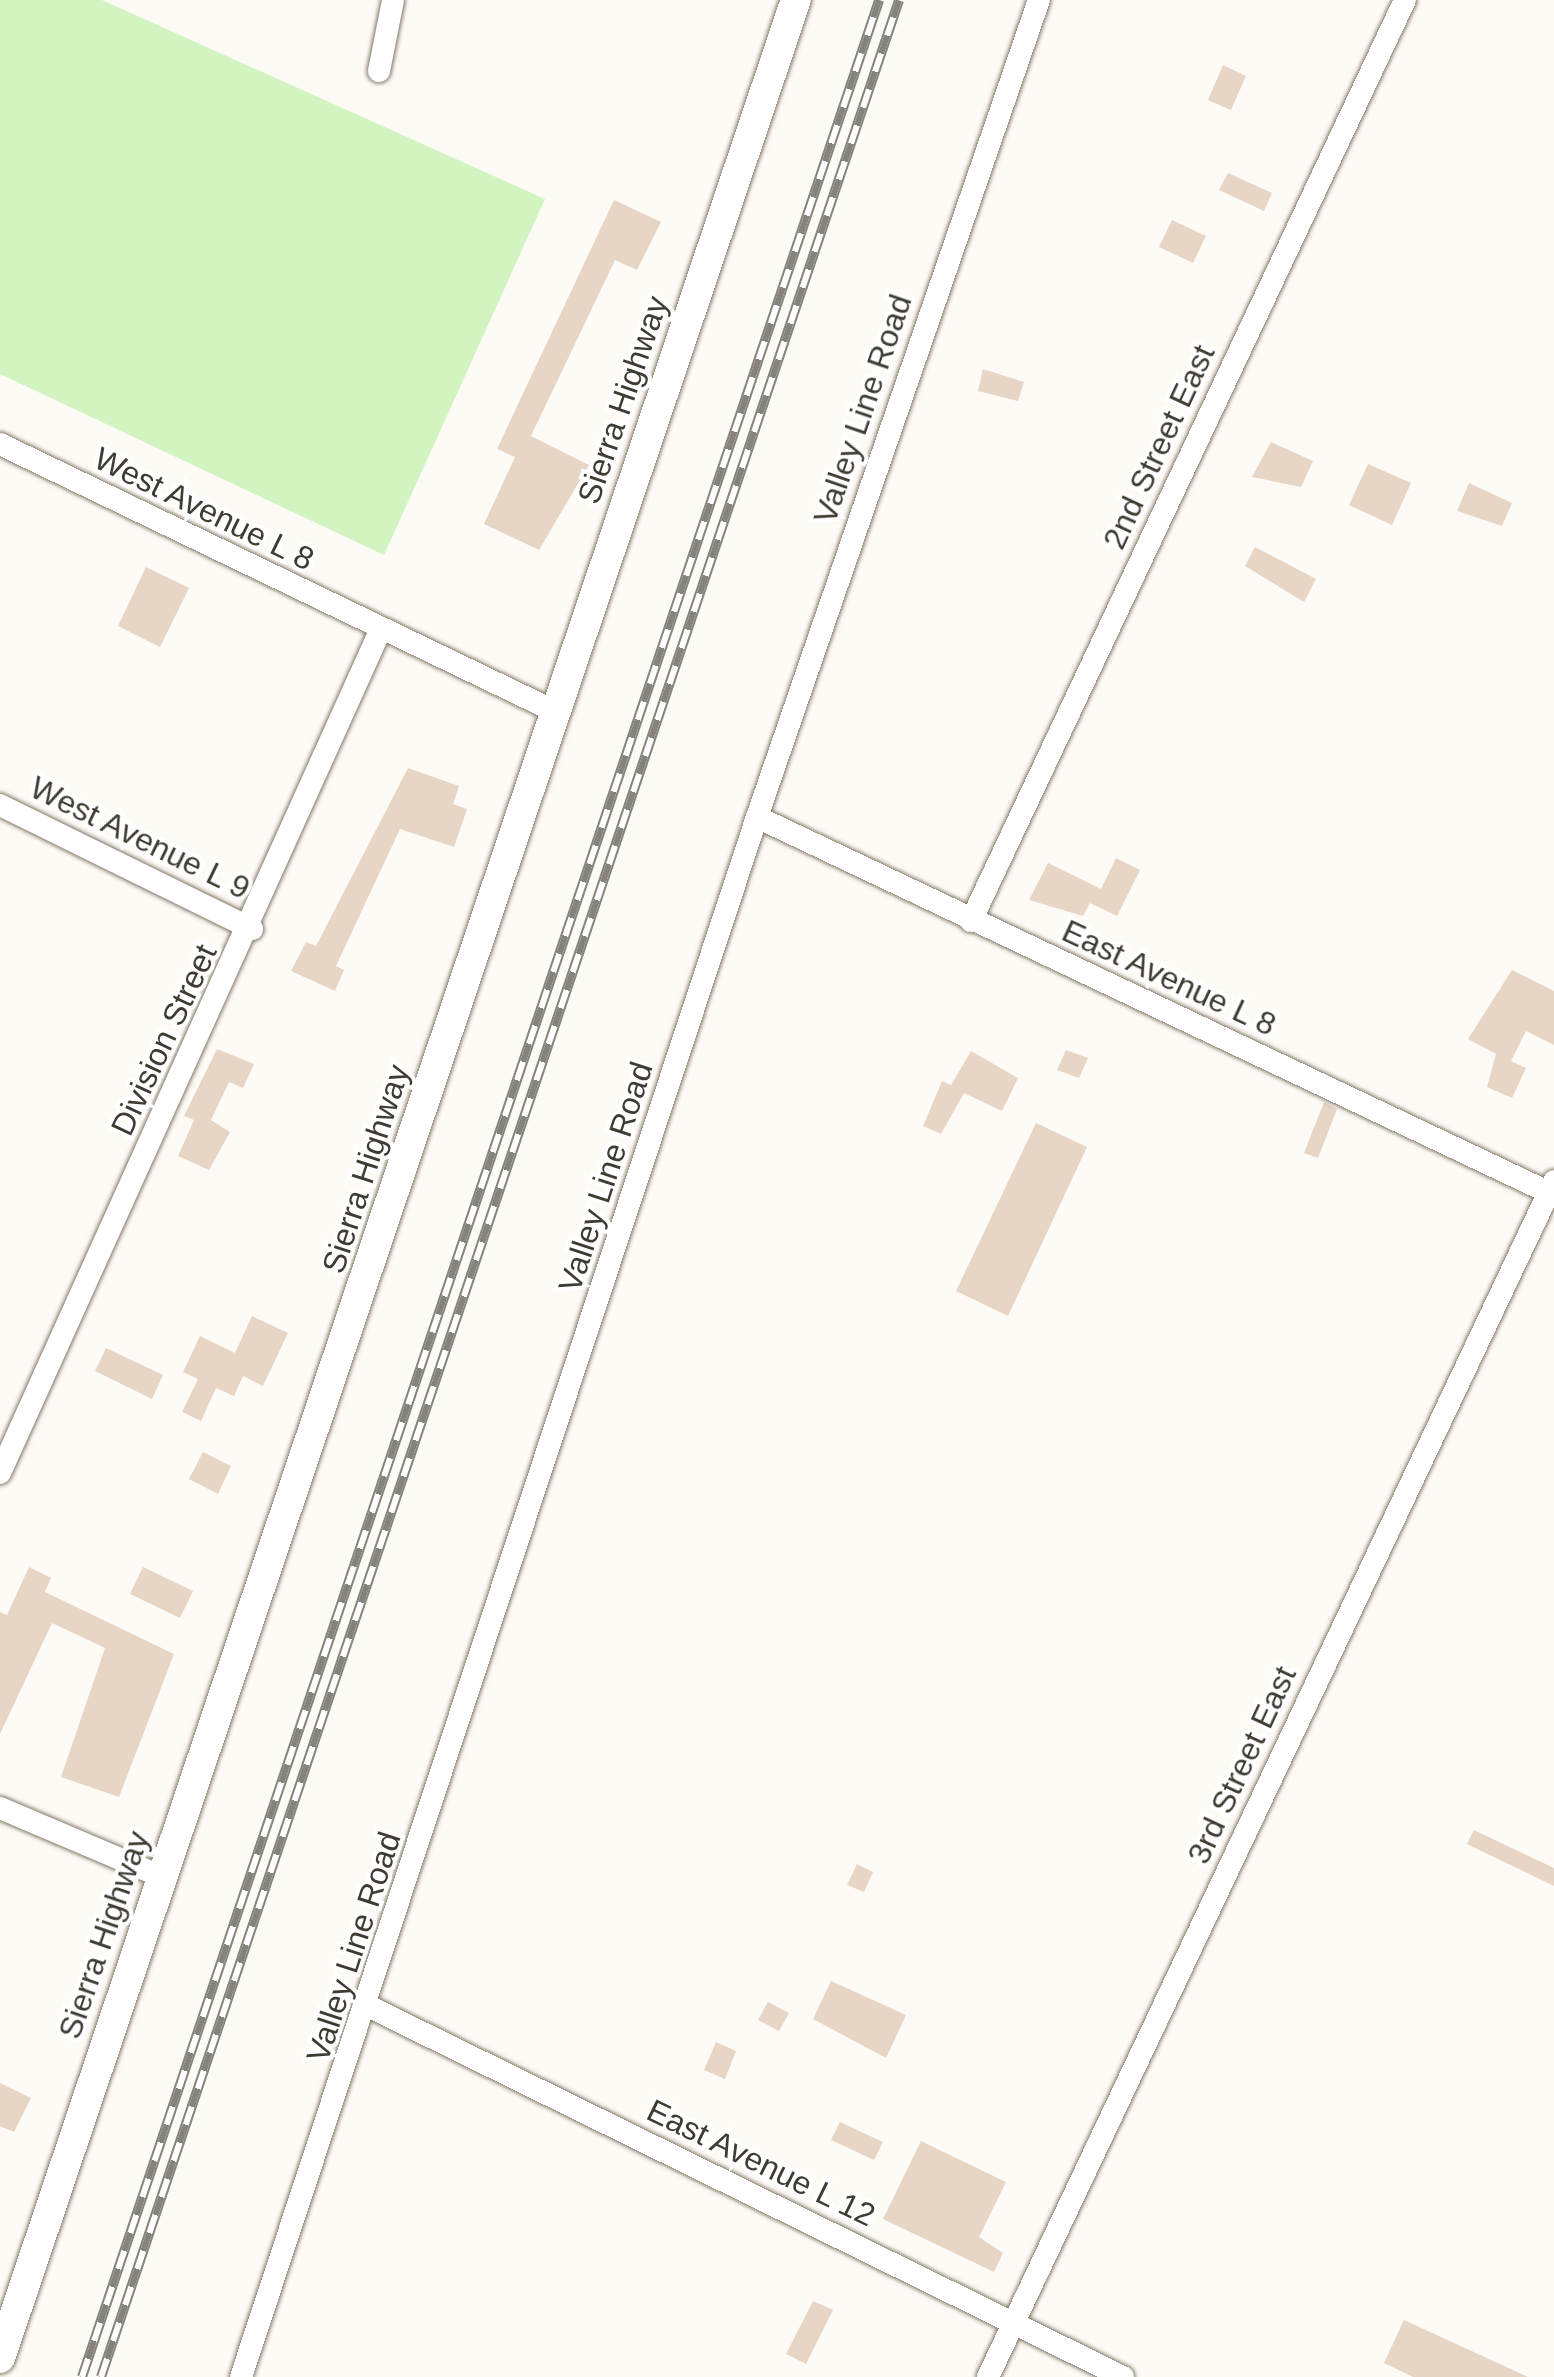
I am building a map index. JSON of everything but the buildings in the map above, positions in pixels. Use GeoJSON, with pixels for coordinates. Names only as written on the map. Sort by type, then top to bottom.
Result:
{"type":"FeatureCollection","features":[{"type":"Feature","properties":{"kind":"main road","name":"Sierra Highway"},"geometry":{"type":"LineString","coordinates":[[0,2358],[796,0]]}},
{"type":"Feature","properties":{"kind":"street"},"geometry":{"type":"LineString","coordinates":[[379,72],[393,0]]}},
{"type":"Feature","properties":{"kind":"street","name":"Valley Line Road"},"geometry":{"type":"LineString","coordinates":[[241,2377],[370,2006],[757,817],[1039,0]]}},
{"type":"Feature","properties":{"kind":"street","name":"2nd Street East"},"geometry":{"type":"LineString","coordinates":[[971,921],[1404,0]]}},
{"type":"Feature","properties":{"kind":"street","name":"West Avenue L 8"},"geometry":{"type":"LineString","coordinates":[[0,444],[380,631]]}},
{"type":"Feature","properties":{"kind":"street"},"geometry":{"type":"LineString","coordinates":[[380,631],[554,711]]}},
{"type":"Feature","properties":{"kind":"street","name":"Division Street"},"geometry":{"type":"LineString","coordinates":[[0,1473],[252,928],[380,631]]}},
{"type":"Feature","properties":{"kind":"street","name":"West Avenue L 9"},"geometry":{"type":"LineString","coordinates":[[0,805],[252,928]]}},
{"type":"Feature","properties":{"kind":"street","name":"East Avenue L 8"},"geometry":{"type":"LineString","coordinates":[[757,817],[971,921],[1552,1190]]}},
{"type":"Feature","properties":{"kind":"street","name":"3rd Street East"},"geometry":{"type":"LineString","coordinates":[[988,2377],[1552,1190]]}},
{"type":"Feature","properties":{"kind":"street"},"geometry":{"type":"LineString","coordinates":[[0,1808],[160,1876]]}},
{"type":"Feature","properties":{"kind":"street","name":"East Avenue L 12"},"geometry":{"type":"LineString","coordinates":[[370,2006],[1123,2377]]}},
{"type":"Feature","properties":{"kind":"green space"},"geometry":{"type":"Polygon","coordinates":[[[0,0],[102,0],[545,199],[384,555],[0,374],[0,0]]]}},
{"type":"Feature","properties":{"kind":"railway"},"geometry":{"type":"LineString","coordinates":[[82,2377],[879,0]]}},
{"type":"Feature","properties":{"kind":"railway"},"geometry":{"type":"LineString","coordinates":[[101,2377],[899,0]]}}]}
